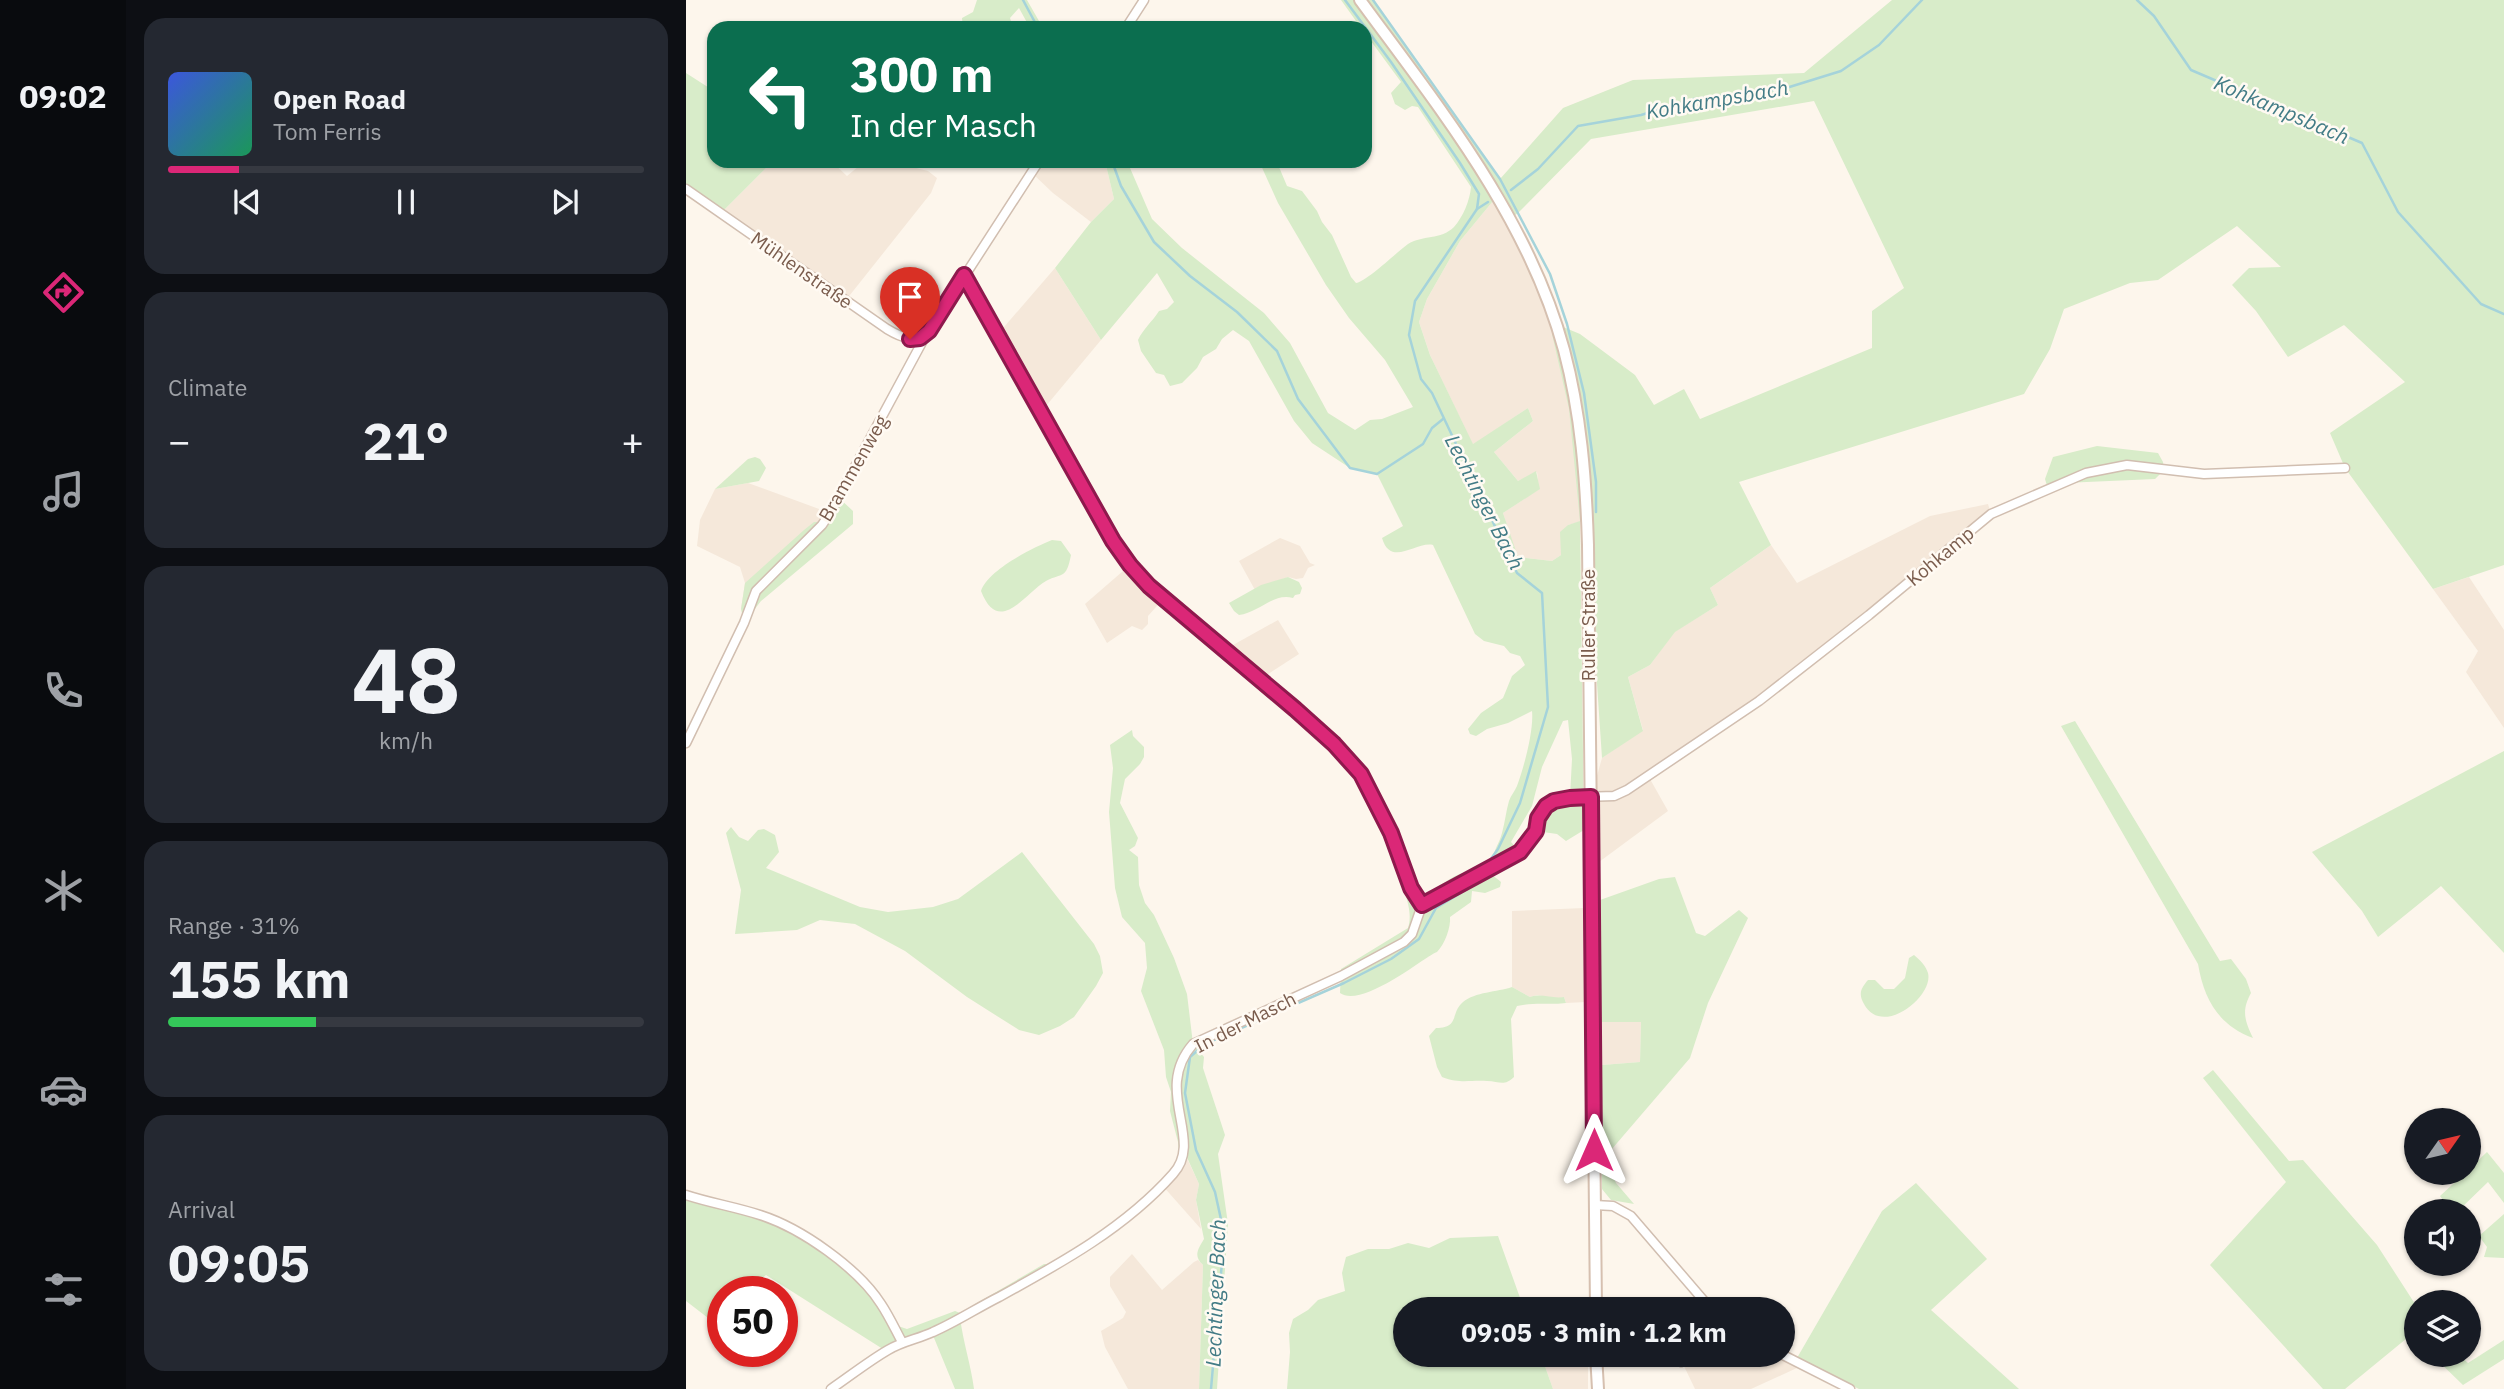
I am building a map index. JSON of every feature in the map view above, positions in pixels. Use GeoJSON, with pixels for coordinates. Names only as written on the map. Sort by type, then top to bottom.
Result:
{"type":"FeatureCollection","features":[{"type":"Feature","properties":{"kind":"main road","name":"Ruller Straße"},"geometry":{"type":"LineString","coordinates":[[1360,0],[1456,133],[1501,201],[1540,281],[1564,351],[1578,414],[1586,507],[1596,1297]]}},
{"type":"Feature","properties":{"kind":"main road"},"geometry":{"type":"LineString","coordinates":[[1597,1367],[1598,1389]]}},
{"type":"Feature","properties":{"kind":"street"},"geometry":{"type":"LineString","coordinates":[[1130,21],[1144,0]]}},
{"type":"Feature","properties":{"kind":"street"},"geometry":{"type":"LineString","coordinates":[[929,331],[1034,168]]}},
{"type":"Feature","properties":{"kind":"street","name":"Mühlenstraße"},"geometry":{"type":"LineString","coordinates":[[686,189],[887,330],[910,339],[920,338],[929,331]]}},
{"type":"Feature","properties":{"kind":"street"},"geometry":{"type":"LineString","coordinates":[[964,275],[1113,541],[1130,565],[1163,599],[1325,736],[1361,774],[1391,833],[1411,888],[1422,905],[1520,852],[1536,831],[1538,818],[1546,806],[1554,801],[1591,797]]}},
{"type":"Feature","properties":{"kind":"street","name":"Brammenweg"},"geometry":{"type":"LineString","coordinates":[[686,743],[744,623],[756,591],[822,525],[830,513],[929,331]]}},
{"type":"Feature","properties":{"kind":"street","name":"Kohkamp"},"geometry":{"type":"LineString","coordinates":[[1591,797],[1614,796],[1627,790],[1759,701],[1860,622],[1991,513],[2086,473],[2127,465],[2204,474],[2344,468]]}},
{"type":"Feature","properties":{"kind":"street","name":"In der Masch"},"geometry":{"type":"LineString","coordinates":[[831,1389],[902,1342],[932,1333],[1057,1265],[1112,1230],[1173,1174],[1181,1163],[1183,1139],[1174,1091],[1180,1064],[1193,1044],[1341,976],[1404,942],[1412,934],[1422,905]]}},
{"type":"Feature","properties":{"kind":"street"},"geometry":{"type":"LineString","coordinates":[[686,1195],[760,1215],[809,1238],[831,1253],[880,1301],[902,1342]]}},
{"type":"Feature","properties":{"kind":"street"},"geometry":{"type":"LineString","coordinates":[[1594,1205],[1612,1206],[1631,1216],[1701,1297]]}},
{"type":"Feature","properties":{"kind":"street"},"geometry":{"type":"LineString","coordinates":[[1795,1361],[1850,1389]]}},
{"type":"Feature","properties":{"kind":"shaded area"},"geometry":{"type":"Polygon","coordinates":[[[766,168],[838,168],[847,176],[857,168],[916,168],[928,171],[937,178],[931,193],[846,300],[721,213],[766,168]]]}},
{"type":"Feature","properties":{"kind":"shaded area"},"geometry":{"type":"Polygon","coordinates":[[[1034,168],[1107,168],[1114,199],[1091,222],[1031,172],[1034,168]]]}},
{"type":"Feature","properties":{"kind":"shaded area"},"geometry":{"type":"Polygon","coordinates":[[[1493,201],[1501,201],[1556,324],[1587,520],[1568,525],[1561,555],[1552,561],[1517,557],[1503,513],[1539,489],[1537,472],[1518,481],[1494,452],[1533,421],[1528,408],[1473,445],[1430,355],[1419,322],[1427,299],[1460,241],[1493,201]]]}},
{"type":"Feature","properties":{"kind":"shaded area"},"geometry":{"type":"Polygon","coordinates":[[[1055,268],[1101,340],[1041,412],[998,334],[1055,268]]]}},
{"type":"Feature","properties":{"kind":"shaded area"},"geometry":{"type":"Polygon","coordinates":[[[748,483],[830,513],[741,609],[745,583],[740,567],[697,546],[700,520],[715,489],[748,483]]]}},
{"type":"Feature","properties":{"kind":"shaded area"},"geometry":{"type":"Polygon","coordinates":[[[1988,504],[1991,514],[1869,615],[1650,779],[1668,811],[1599,862],[1591,797],[1602,758],[1643,730],[1628,677],[1650,665],[1674,632],[1718,605],[1710,588],[1771,545],[1797,583],[1930,516],[1988,504]]]}},
{"type":"Feature","properties":{"kind":"shaded area"},"geometry":{"type":"Polygon","coordinates":[[[1280,538],[1300,546],[1310,563],[1315,565],[1308,568],[1303,578],[1288,577],[1255,590],[1239,561],[1280,538]]]}},
{"type":"Feature","properties":{"kind":"shaded area"},"geometry":{"type":"Polygon","coordinates":[[[1130,565],[1163,599],[1148,616],[1148,624],[1142,630],[1132,626],[1107,643],[1085,604],[1130,565]]]}},
{"type":"Feature","properties":{"kind":"shaded area"},"geometry":{"type":"Polygon","coordinates":[[[2469,577],[2504,630],[2504,728],[2466,672],[2478,651],[2433,589],[2469,577]]]}},
{"type":"Feature","properties":{"kind":"shaded area"},"geometry":{"type":"Polygon","coordinates":[[[1278,620],[1299,654],[1259,680],[1224,650],[1278,620]]]}},
{"type":"Feature","properties":{"kind":"shaded area"},"geometry":{"type":"Polygon","coordinates":[[[1584,908],[1586,1002],[1566,1003],[1564,997],[1530,997],[1512,987],[1512,911],[1584,908]]]}},
{"type":"Feature","properties":{"kind":"shaded area"},"geometry":{"type":"Polygon","coordinates":[[[1641,1021],[1640,1062],[1602,1065],[1601,1022],[1641,1021]]]}},
{"type":"Feature","properties":{"kind":"shaded area"},"geometry":{"type":"Polygon","coordinates":[[[1184,1152],[1199,1184],[1196,1200],[1201,1229],[1162,1185],[1184,1152]]]}},
{"type":"Feature","properties":{"kind":"shaded area"},"geometry":{"type":"Polygon","coordinates":[[[1132,1254],[1162,1290],[1194,1262],[1198,1260],[1203,1265],[1199,1389],[1128,1389],[1105,1347],[1101,1331],[1123,1318],[1126,1312],[1110,1286],[1110,1277],[1132,1254]]]}},
{"type":"Feature","properties":{"kind":"shaded area"},"geometry":{"type":"Polygon","coordinates":[[[1545,1367],[1588,1367],[1588,1389],[1553,1389],[1545,1367]]]}},
{"type":"Feature","properties":{"kind":"shaded area"},"geometry":{"type":"Polygon","coordinates":[[[1684,1367],[1799,1367],[1751,1389],[1695,1389],[1684,1367]]]}},
{"type":"Feature","properties":{"kind":"green space"},"geometry":{"type":"Polygon","coordinates":[[[977,0],[1027,0],[1039,21],[1026,21],[1019,8],[1010,18],[1011,21],[962,21],[962,18],[973,12],[977,0]]]}},
{"type":"Feature","properties":{"kind":"green space"},"geometry":{"type":"Polygon","coordinates":[[[1341,0],[1373,0],[1500,179],[1563,108],[1633,80],[1804,73],[1892,0],[2504,0],[2504,565],[2433,589],[2345,468],[2330,433],[2405,382],[2344,325],[2288,357],[2256,311],[2232,285],[2249,268],[2281,267],[2237,226],[2158,280],[2130,283],[2064,309],[2050,349],[2024,394],[1739,482],[1771,545],[1710,588],[1718,605],[1675,632],[1650,665],[1628,677],[1643,731],[1602,758],[1586,520],[1580,522],[1584,830],[1566,841],[1557,834],[1536,831],[1546,806],[1570,797],[1572,759],[1568,720],[1563,721],[1542,767],[1532,806],[1511,842],[1520,852],[1514,863],[1496,869],[1494,853],[1525,759],[1532,711],[1476,736],[1470,734],[1468,729],[1481,713],[1503,698],[1512,676],[1525,665],[1520,656],[1510,653],[1504,646],[1484,641],[1475,634],[1433,545],[1398,552],[1386,547],[1382,538],[1403,526],[1377,474],[1350,468],[1312,443],[1294,421],[1249,341],[1233,330],[1222,339],[1216,349],[1203,357],[1197,368],[1182,383],[1170,386],[1164,375],[1156,373],[1141,351],[1138,340],[1159,311],[1167,309],[1174,302],[1157,273],[1101,340],[1055,268],[1091,222],[1114,199],[1107,168],[1130,168],[1152,219],[1182,248],[1264,313],[1290,343],[1328,413],[1355,430],[1370,420],[1382,419],[1413,407],[1385,360],[1349,318],[1326,285],[1278,203],[1262,168],[1279,168],[1287,186],[1302,191],[1332,235],[1356,283],[1408,244],[1449,231],[1466,208],[1471,187],[1418,107],[1412,106],[1405,110],[1395,104],[1391,93],[1401,82],[1372,43],[1372,21],[1356,21],[1341,0]],[[1814,101],[1591,139],[1511,218],[1501,201],[1493,201],[1460,241],[1427,299],[1419,322],[1430,355],[1473,444],[1528,408],[1533,421],[1494,452],[1518,481],[1536,471],[1540,489],[1503,513],[1518,557],[1552,561],[1561,555],[1560,532],[1568,525],[1580,521],[1569,409],[1552,334],[1556,324],[1580,334],[1635,375],[1654,405],[1684,389],[1700,419],[1872,348],[1872,311],[1904,288],[1814,101]]]}},
{"type":"Feature","properties":{"kind":"green space"},"geometry":{"type":"Polygon","coordinates":[[[686,73],[707,86],[707,168],[766,168],[721,213],[686,189],[686,73]]]}},
{"type":"Feature","properties":{"kind":"green space"},"geometry":{"type":"Polygon","coordinates":[[[2097,446],[2158,453],[2164,470],[2155,479],[2064,483],[2048,489],[2045,479],[2053,457],[2097,446]]]}},
{"type":"Feature","properties":{"kind":"green space"},"geometry":{"type":"Polygon","coordinates":[[[748,459],[760,459],[766,468],[759,481],[715,489],[748,459]]]}},
{"type":"Feature","properties":{"kind":"green space"},"geometry":{"type":"Polygon","coordinates":[[[839,498],[853,511],[853,524],[761,601],[744,623],[741,609],[745,583],[814,522],[824,522],[839,498]]]}},
{"type":"Feature","properties":{"kind":"green space"},"geometry":{"type":"Polygon","coordinates":[[[1052,540],[1061,541],[1071,555],[1065,572],[1046,581],[1012,608],[996,611],[988,604],[981,591],[992,575],[1023,554],[1052,540]]]}},
{"type":"Feature","properties":{"kind":"green space"},"geometry":{"type":"Polygon","coordinates":[[[1288,577],[1299,582],[1302,588],[1300,594],[1293,598],[1279,598],[1239,615],[1229,603],[1261,585],[1288,577]]]}},
{"type":"Feature","properties":{"kind":"green space"},"geometry":{"type":"Polygon","coordinates":[[[2075,721],[2220,961],[2231,959],[2246,979],[2251,993],[2245,1016],[2253,1038],[2230,1026],[2209,999],[2198,964],[2061,726],[2075,721]]]}},
{"type":"Feature","properties":{"kind":"green space"},"geometry":{"type":"Polygon","coordinates":[[[1132,730],[1133,736],[1144,747],[1144,757],[1125,779],[1120,803],[1138,838],[1135,846],[1129,850],[1138,857],[1139,885],[1145,903],[1154,915],[1174,958],[1187,994],[1193,1044],[1204,1057],[1203,1068],[1225,1135],[1218,1154],[1228,1224],[1217,1389],[1199,1389],[1203,1265],[1197,1255],[1204,1239],[1196,1200],[1199,1184],[1185,1153],[1176,1163],[1179,1154],[1178,1142],[1170,1111],[1171,1092],[1166,1077],[1164,1050],[1141,991],[1147,968],[1145,943],[1122,917],[1115,888],[1109,812],[1113,768],[1110,745],[1132,730]]]}},
{"type":"Feature","properties":{"kind":"green space"},"geometry":{"type":"Polygon","coordinates":[[[2504,751],[2504,953],[2441,886],[2378,937],[2362,911],[2312,852],[2504,751]]]}},
{"type":"Feature","properties":{"kind":"green space"},"geometry":{"type":"Polygon","coordinates":[[[731,827],[739,837],[748,841],[758,830],[764,829],[775,835],[779,852],[766,868],[860,907],[888,912],[933,907],[958,899],[1022,852],[1094,944],[1100,956],[1103,973],[1074,1017],[1039,1035],[1019,1030],[967,997],[905,951],[855,924],[820,920],[797,930],[735,934],[741,890],[726,833],[731,827]]]}},
{"type":"Feature","properties":{"kind":"green space"},"geometry":{"type":"Polygon","coordinates":[[[1400,857],[1410,863],[1416,882],[1411,888],[1422,905],[1434,899],[1433,891],[1441,885],[1466,872],[1492,875],[1501,882],[1500,887],[1485,893],[1472,891],[1471,902],[1450,917],[1447,935],[1437,952],[1372,991],[1349,996],[1340,993],[1341,969],[1408,928],[1408,904],[1393,863],[1400,857]]]}},
{"type":"Feature","properties":{"kind":"green space"},"geometry":{"type":"Polygon","coordinates":[[[1675,877],[1696,933],[1705,936],[1739,910],[1748,918],[1708,1003],[1690,1058],[1605,1157],[1616,1183],[1634,1204],[1611,1200],[1602,1189],[1602,1065],[1640,1062],[1641,1022],[1601,1022],[1600,900],[1659,879],[1675,877]]]}},
{"type":"Feature","properties":{"kind":"green space"},"geometry":{"type":"Polygon","coordinates":[[[1914,955],[1928,973],[1928,982],[1923,992],[1905,1010],[1894,1015],[1882,1017],[1872,1013],[1861,997],[1861,991],[1868,980],[1875,980],[1884,989],[1894,989],[1905,978],[1909,958],[1914,955]]]}},
{"type":"Feature","properties":{"kind":"green space"},"geometry":{"type":"Polygon","coordinates":[[[1512,987],[1530,997],[1564,997],[1566,1003],[1517,1006],[1511,1019],[1514,1077],[1501,1083],[1460,1081],[1442,1077],[1429,1036],[1436,1028],[1452,1023],[1459,1006],[1468,999],[1512,987]]]}},
{"type":"Feature","properties":{"kind":"green space"},"geometry":{"type":"Polygon","coordinates":[[[2213,1070],[2289,1161],[2303,1160],[2377,1245],[2406,1290],[2404,1341],[2345,1389],[2323,1389],[2210,1265],[2286,1182],[2203,1078],[2213,1070]]]}},
{"type":"Feature","properties":{"kind":"green space"},"geometry":{"type":"Polygon","coordinates":[[[2487,1152],[2504,1173],[2504,1203],[2488,1182],[2470,1199],[2442,1199],[2440,1196],[2452,1185],[2482,1185],[2482,1157],[2487,1152]]]}},
{"type":"Feature","properties":{"kind":"green space"},"geometry":{"type":"Polygon","coordinates":[[[1916,1183],[1987,1259],[1931,1310],[2019,1389],[1859,1389],[1797,1358],[1882,1211],[1916,1183]]]}},
{"type":"Feature","properties":{"kind":"green space"},"geometry":{"type":"Polygon","coordinates":[[[686,1195],[794,1229],[866,1286],[892,1324],[907,1329],[955,1311],[960,1313],[1044,1264],[1057,1265],[960,1317],[974,1389],[955,1389],[932,1333],[886,1351],[798,1295],[798,1276],[707,1276],[707,1317],[686,1301],[686,1195]]]}},
{"type":"Feature","properties":{"kind":"green space"},"geometry":{"type":"Polygon","coordinates":[[[2504,1214],[2504,1258],[2484,1257],[2487,1247],[2481,1234],[2504,1214]]]}},
{"type":"Feature","properties":{"kind":"green space"},"geometry":{"type":"Polygon","coordinates":[[[1498,1236],[1520,1297],[1393,1297],[1393,1367],[1545,1367],[1553,1389],[1287,1389],[1289,1333],[1293,1319],[1318,1300],[1345,1291],[1342,1273],[1346,1257],[1368,1249],[1389,1249],[1408,1243],[1429,1248],[1450,1238],[1498,1236]]]}},
{"type":"Feature","properties":{"kind":"green space"},"geometry":{"type":"Polygon","coordinates":[[[2504,1340],[2504,1359],[2463,1385],[2444,1367],[2481,1367],[2481,1355],[2504,1340]]]}},
{"type":"Feature","properties":{"kind":"waterway","name":"Lechtinger Bach"},"geometry":{"type":"LineString","coordinates":[[1023,0],[1034,21]]}},
{"type":"Feature","properties":{"kind":"waterway"},"geometry":{"type":"LineString","coordinates":[[1345,0],[1361,21]]}},
{"type":"Feature","properties":{"kind":"waterway"},"geometry":{"type":"LineString","coordinates":[[1373,0],[1500,179],[1550,274],[1567,324],[1584,393],[1596,482],[1596,512]]}},
{"type":"Feature","properties":{"kind":"waterway","name":"Kohkampsbach"},"geometry":{"type":"LineString","coordinates":[[1511,190],[1538,169],[1578,126],[1641,115],[1694,99],[1783,89],[1841,71],[1879,45],[1922,0]]}},
{"type":"Feature","properties":{"kind":"waterway","name":"Kohkampsbach"},"geometry":{"type":"LineString","coordinates":[[2137,0],[2154,16],[2191,70],[2362,143],[2398,212],[2481,304],[2504,314]]}},
{"type":"Feature","properties":{"kind":"waterway"},"geometry":{"type":"LineString","coordinates":[[1372,36],[1479,194],[1477,209]]}},
{"type":"Feature","properties":{"kind":"waterway","name":"Lechtinger Bach"},"geometry":{"type":"LineString","coordinates":[[1115,168],[1121,186],[1154,242],[1190,276],[1237,312],[1277,351],[1298,399],[1350,468],[1377,474],[1423,444],[1432,428],[1443,419]]}},
{"type":"Feature","properties":{"kind":"waterway","name":"Lechtinger Bach"},"geometry":{"type":"LineString","coordinates":[[1488,202],[1477,209],[1415,301],[1409,335],[1421,379],[1432,393],[1517,573],[1542,593],[1548,707],[1520,803],[1498,849],[1488,863]]}},
{"type":"Feature","properties":{"kind":"waterway","name":"Lechtinger Bach"},"geometry":{"type":"LineString","coordinates":[[1211,1389],[1222,1262],[1222,1224],[1215,1192],[1196,1150],[1185,1093],[1190,1057],[1205,1044],[1344,983],[1391,959],[1419,939],[1436,908],[1490,875]]}},
{"type":"Feature","properties":{"kind":"route"},"geometry":{"type":"LineString","coordinates":[[910,339],[920,338],[929,331],[964,275],[1113,541],[1130,565],[1163,599],[1334,744],[1361,774],[1391,833],[1411,888],[1422,905],[1520,852],[1536,831],[1538,818],[1546,806],[1554,801],[1591,797],[1594,1150]]}}]}
